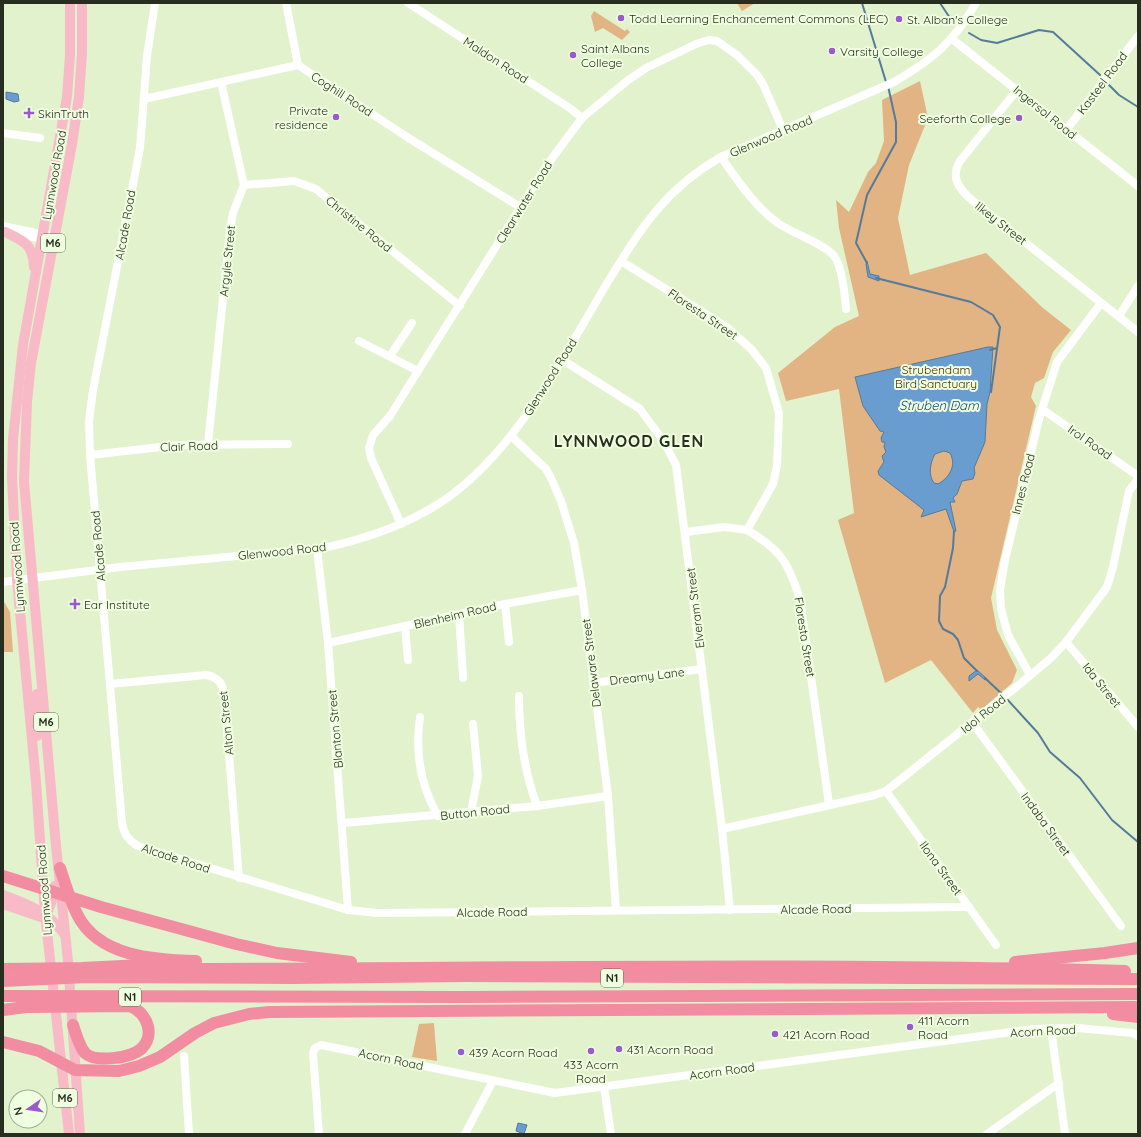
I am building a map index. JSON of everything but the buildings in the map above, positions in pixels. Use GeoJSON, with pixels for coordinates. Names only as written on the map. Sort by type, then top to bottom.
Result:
{"type":"FeatureCollection","features":[{"type":"Feature","properties":{"kind":"highway"},"geometry":{"type":"LineString","coordinates":[[59,867],[77,915],[85,926],[102,942],[130,954],[180,961]]}},
{"type":"Feature","properties":{"kind":"highway"},"geometry":{"type":"LineString","coordinates":[[3,876],[101,907],[277,954],[359,962],[466,966]]}},
{"type":"Feature","properties":{"kind":"highway"},"geometry":{"type":"LineString","coordinates":[[952,967],[1104,953],[1138,948]]}},
{"type":"Feature","properties":{"kind":"highway"},"geometry":{"type":"LineString","coordinates":[[3,968],[82,968],[180,961],[245,962],[355,968]]}},
{"type":"Feature","properties":{"kind":"highway"},"geometry":{"type":"LineString","coordinates":[[87,977],[149,969],[466,966],[952,967],[1138,972]]}},
{"type":"Feature","properties":{"kind":"highway","name":"N1"},"geometry":{"type":"LineString","coordinates":[[3,981],[87,977],[291,978],[465,976],[1138,979]]}},
{"type":"Feature","properties":{"kind":"highway","name":"N1"},"geometry":{"type":"LineString","coordinates":[[3,996],[461,997],[1138,994]]}},
{"type":"Feature","properties":{"kind":"highway"},"geometry":{"type":"LineString","coordinates":[[172,997],[377,1012]]}},
{"type":"Feature","properties":{"kind":"highway"},"geometry":{"type":"LineString","coordinates":[[3,1010],[26,1007],[130,1006],[141,1012],[146,1019],[149,1033],[144,1044],[138,1051],[116,1057],[91,1057],[86,1053],[72,1022]]}},
{"type":"Feature","properties":{"kind":"highway"},"geometry":{"type":"LineString","coordinates":[[3,1042],[39,1051],[61,1064],[75,1070],[119,1071],[140,1066],[160,1057],[203,1028],[225,1019],[269,1012],[1032,1008],[1136,1010]]}},
{"type":"Feature","properties":{"kind":"main road","name":"Lynnwood Road"},"geometry":{"type":"LineString","coordinates":[[69,1134],[49,961],[36,782],[17,580],[12,477],[13,439],[23,345],[67,97],[70,55],[70,3]]}},
{"type":"Feature","properties":{"kind":"main road","name":"Lynnwood Road"},"geometry":{"type":"LineString","coordinates":[[80,1134],[64,910],[56,846],[24,482],[27,402],[31,363],[79,97],[82,53],[82,3]]}},
{"type":"Feature","properties":{"kind":"main road"},"geometry":{"type":"LineString","coordinates":[[4,230],[23,240],[30,247],[34,261],[34,281]]}},
{"type":"Feature","properties":{"kind":"main road"},"geometry":{"type":"LineString","coordinates":[[33,578],[30,588],[38,712],[36,782]]}},
{"type":"Feature","properties":{"kind":"main road"},"geometry":{"type":"LineString","coordinates":[[46,911],[54,894],[59,867]]}},
{"type":"Feature","properties":{"kind":"main road"},"geometry":{"type":"LineString","coordinates":[[3,895],[46,911],[56,922],[66,937]]}},
{"type":"Feature","properties":{"kind":"main road"},"geometry":{"type":"LineString","coordinates":[[3,904],[46,911]]}},
{"type":"Feature","properties":{"kind":"street","name":"Alcade Road"},"geometry":{"type":"LineString","coordinates":[[155,3],[147,56],[140,148],[93,390],[89,421],[90,455],[122,822],[125,835],[138,846],[239,878],[348,910],[378,913],[969,907]]}},
{"type":"Feature","properties":{"kind":"street"},"geometry":{"type":"LineString","coordinates":[[286,3],[298,64]]}},
{"type":"Feature","properties":{"kind":"street","name":"Maldon Road"},"geometry":{"type":"LineString","coordinates":[[408,3],[571,109],[582,118]]}},
{"type":"Feature","properties":{"kind":"street","name":"Glenwood Road"},"geometry":{"type":"LineString","coordinates":[[3,582],[100,569],[317,549],[351,542],[401,524],[431,508],[462,486],[511,436],[561,359],[642,227],[661,204],[688,179],[721,157],[894,82],[932,58],[952,39],[976,3]]}},
{"type":"Feature","properties":{"kind":"street","name":"Kasteel Road"},"geometry":{"type":"LineString","coordinates":[[1067,129],[1138,36]]}},
{"type":"Feature","properties":{"kind":"street","name":"Ingersol Road"},"geometry":{"type":"LineString","coordinates":[[952,39],[1138,186]]}},
{"type":"Feature","properties":{"kind":"street","name":"Clearwater Road"},"geometry":{"type":"LineString","coordinates":[[401,524],[371,458],[368,448],[373,435],[390,416],[460,306],[547,164],[582,118],[627,81],[646,68],[696,44],[711,40],[726,46],[754,71],[763,84],[783,130]]}},
{"type":"Feature","properties":{"kind":"street","name":"Coghill Road"},"geometry":{"type":"LineString","coordinates":[[144,99],[298,64],[407,137],[520,207]]}},
{"type":"Feature","properties":{"kind":"street"},"geometry":{"type":"LineString","coordinates":[[221,82],[244,185]]}},
{"type":"Feature","properties":{"kind":"street","name":"Ilkey Street"},"geometry":{"type":"LineString","coordinates":[[1017,90],[960,161],[956,172],[957,185],[973,201],[1138,332]]}},
{"type":"Feature","properties":{"kind":"street"},"geometry":{"type":"LineString","coordinates":[[3,133],[40,138]]}},
{"type":"Feature","properties":{"kind":"street"},"geometry":{"type":"LineString","coordinates":[[721,157],[756,204],[773,219],[790,231],[833,254],[838,266],[846,309]]}},
{"type":"Feature","properties":{"kind":"street","name":"Christine Road"},"geometry":{"type":"LineString","coordinates":[[244,185],[294,181],[316,189],[460,306]]}},
{"type":"Feature","properties":{"kind":"street","name":"Argyle Street"},"geometry":{"type":"LineString","coordinates":[[208,444],[230,230],[233,213],[244,185]]}},
{"type":"Feature","properties":{"kind":"street"},"geometry":{"type":"LineString","coordinates":[[4,230],[54,239]]}},
{"type":"Feature","properties":{"kind":"street","name":"Floresta Street"},"geometry":{"type":"LineString","coordinates":[[621,261],[728,328],[752,350],[766,368],[779,413],[777,466],[772,484],[747,530],[768,543],[781,555],[788,566],[800,599],[829,804]]}},
{"type":"Feature","properties":{"kind":"street"},"geometry":{"type":"LineString","coordinates":[[1119,316],[1138,286]]}},
{"type":"Feature","properties":{"kind":"street","name":"Innes Road"},"geometry":{"type":"LineString","coordinates":[[1030,675],[1005,626],[1001,606],[1000,590],[1006,553],[1042,408],[1059,358],[1101,303]]}},
{"type":"Feature","properties":{"kind":"street"},"geometry":{"type":"LineString","coordinates":[[390,356],[412,323]]}},
{"type":"Feature","properties":{"kind":"street"},"geometry":{"type":"LineString","coordinates":[[359,341],[418,371]]}},
{"type":"Feature","properties":{"kind":"street","name":"Elveram Street"},"geometry":{"type":"LineString","coordinates":[[561,359],[634,404],[647,417],[671,453],[676,465],[686,532],[722,829],[730,910]]}},
{"type":"Feature","properties":{"kind":"street","name":"Irol Road"},"geometry":{"type":"LineString","coordinates":[[1042,408],[1138,478]]}},
{"type":"Feature","properties":{"kind":"street","name":"Delaware Street"},"geometry":{"type":"LineString","coordinates":[[511,436],[546,469],[551,478],[570,528],[582,590],[608,796],[616,910]]}},
{"type":"Feature","properties":{"kind":"street","name":"Clair Road"},"geometry":{"type":"LineString","coordinates":[[90,455],[156,447],[208,444],[288,444]]}},
{"type":"Feature","properties":{"kind":"street","name":"Idol Road"},"geometry":{"type":"LineString","coordinates":[[722,829],[829,804],[871,796],[886,791],[1015,688],[1066,642],[1107,587],[1113,567],[1129,490],[1138,478]]}},
{"type":"Feature","properties":{"kind":"street"},"geometry":{"type":"LineString","coordinates":[[686,532],[724,527],[747,530]]}},
{"type":"Feature","properties":{"kind":"street","name":"Blanton Street"},"geometry":{"type":"LineString","coordinates":[[317,549],[328,643],[343,823],[348,910]]}},
{"type":"Feature","properties":{"kind":"street","name":"Blenheim Road"},"geometry":{"type":"LineString","coordinates":[[328,643],[505,604],[582,590]]}},
{"type":"Feature","properties":{"kind":"street"},"geometry":{"type":"LineString","coordinates":[[505,604],[509,642]]}},
{"type":"Feature","properties":{"kind":"street"},"geometry":{"type":"LineString","coordinates":[[459,614],[463,678]]}},
{"type":"Feature","properties":{"kind":"street"},"geometry":{"type":"LineString","coordinates":[[405,627],[408,660]]}},
{"type":"Feature","properties":{"kind":"street","name":"Ida Street"},"geometry":{"type":"LineString","coordinates":[[1066,642],[1138,727]]}},
{"type":"Feature","properties":{"kind":"street","name":"Dreamy Lane"},"geometry":{"type":"LineString","coordinates":[[593,683],[702,669]]}},
{"type":"Feature","properties":{"kind":"street","name":"Alton Street"},"geometry":{"type":"LineString","coordinates":[[110,684],[206,675],[216,678],[221,683],[224,693],[239,878]]}},
{"type":"Feature","properties":{"kind":"street"},"geometry":{"type":"LineString","coordinates":[[520,696],[522,744],[532,792],[537,806]]}},
{"type":"Feature","properties":{"kind":"street"},"geometry":{"type":"LineString","coordinates":[[420,716],[418,730],[419,767],[428,796],[438,816]]}},
{"type":"Feature","properties":{"kind":"street","name":"Indaba Street"},"geometry":{"type":"LineString","coordinates":[[972,722],[1121,926]]}},
{"type":"Feature","properties":{"kind":"street"},"geometry":{"type":"LineString","coordinates":[[471,812],[478,776],[473,724]]}},
{"type":"Feature","properties":{"kind":"street","name":"Ilona Street"},"geometry":{"type":"LineString","coordinates":[[886,791],[996,945]]}},
{"type":"Feature","properties":{"kind":"street","name":"Button Road"},"geometry":{"type":"LineString","coordinates":[[343,823],[438,816],[537,806],[608,796]]}},
{"type":"Feature","properties":{"kind":"street"},"geometry":{"type":"LineString","coordinates":[[1051,1028],[1065,1134]]}},
{"type":"Feature","properties":{"kind":"street","name":"Acorn Road"},"geometry":{"type":"LineString","coordinates":[[319,1134],[313,1054],[317,1047],[325,1045],[555,1093],[604,1088],[1051,1028],[1077,1028],[1125,1032],[1133,1033],[1138,1036]]}},
{"type":"Feature","properties":{"kind":"street"},"geometry":{"type":"LineString","coordinates":[[184,1056],[189,1134]]}},
{"type":"Feature","properties":{"kind":"street"},"geometry":{"type":"LineString","coordinates":[[465,1134],[493,1081]]}},
{"type":"Feature","properties":{"kind":"street"},"geometry":{"type":"LineString","coordinates":[[987,1134],[1059,1083]]}},
{"type":"Feature","properties":{"kind":"street"},"geometry":{"type":"LineString","coordinates":[[604,1088],[611,1134]]}},
{"type":"Feature","properties":{"kind":"green space"},"geometry":{"type":"Polygon","coordinates":[[[737,3],[755,3],[742,11],[737,3]]]}},
{"type":"Feature","properties":{"kind":"green space"},"geometry":{"type":"Polygon","coordinates":[[[594,11],[625,31],[627,29],[630,32],[622,40],[603,28],[595,32],[591,16],[594,11]]]}},
{"type":"Feature","properties":{"kind":"green space","name":"Strubendam Bird Sanctuary"},"geometry":{"type":"Polygon","coordinates":[[[920,81],[928,118],[909,165],[898,218],[910,275],[986,253],[1043,308],[1071,330],[1053,352],[1044,378],[1035,383],[1031,397],[1036,406],[991,598],[997,630],[1017,670],[1012,683],[981,710],[978,707],[973,713],[931,660],[885,683],[838,520],[854,513],[839,389],[786,401],[778,373],[835,327],[859,316],[839,228],[836,200],[849,212],[868,172],[876,163],[884,141],[882,100],[920,81]]]}},
{"type":"Feature","properties":{"kind":"green space"},"geometry":{"type":"Polygon","coordinates":[[[3,600],[10,612],[13,652],[4,652],[3,600]]]}},
{"type":"Feature","properties":{"kind":"green space"},"geometry":{"type":"Polygon","coordinates":[[[434,1023],[437,1061],[412,1057],[419,1024],[434,1023]]]}},
{"type":"Feature","properties":{"kind":"water"},"geometry":{"type":"Polygon","coordinates":[[[6,92],[18,94],[19,101],[14,102],[6,99],[6,92]]]}},
{"type":"Feature","properties":{"kind":"water"},"geometry":{"type":"Polygon","coordinates":[[[867,261],[870,274],[879,276],[879,281],[868,277],[867,261]]]}},
{"type":"Feature","properties":{"kind":"water","name":"Struben Dam"},"geometry":{"type":"Polygon","coordinates":[[[993,347],[985,442],[974,468],[975,473],[973,479],[962,481],[957,494],[953,498],[955,502],[950,502],[956,531],[954,532],[946,509],[921,517],[924,510],[879,475],[878,471],[884,462],[882,456],[886,452],[884,447],[885,442],[882,442],[881,438],[884,432],[880,431],[863,406],[855,377],[993,347]],[[944,451],[935,454],[930,469],[934,483],[938,484],[946,478],[951,471],[953,462],[950,453],[944,451]]]}},
{"type":"Feature","properties":{"kind":"water"},"geometry":{"type":"Polygon","coordinates":[[[977,670],[987,679],[985,680],[978,674],[969,681],[969,676],[977,670]]]}},
{"type":"Feature","properties":{"kind":"water"},"geometry":{"type":"Polygon","coordinates":[[[518,1123],[527,1125],[524,1134],[516,1131],[518,1123]]]}},
{"type":"Feature","properties":{"kind":"waterway"},"geometry":{"type":"LineString","coordinates":[[862,3],[886,82]]}},
{"type":"Feature","properties":{"kind":"waterway"},"geometry":{"type":"LineString","coordinates":[[940,3],[952,21]]}},
{"type":"Feature","properties":{"kind":"waterway"},"geometry":{"type":"LineString","coordinates":[[969,33],[981,40],[997,43],[1039,30],[1053,32],[1100,75]]}},
{"type":"Feature","properties":{"kind":"waterway"},"geometry":{"type":"LineString","coordinates":[[1108,84],[1119,95],[1138,107]]}},
{"type":"Feature","properties":{"kind":"waterway"},"geometry":{"type":"LineString","coordinates":[[867,263],[856,243],[867,195],[896,142],[896,122],[888,86]]}},
{"type":"Feature","properties":{"kind":"waterway"},"geometry":{"type":"LineString","coordinates":[[876,278],[971,302],[993,315],[1000,327],[991,392]]}},
{"type":"Feature","properties":{"kind":"waterway"},"geometry":{"type":"LineString","coordinates":[[990,350],[997,348]]}},
{"type":"Feature","properties":{"kind":"waterway"},"geometry":{"type":"LineString","coordinates":[[954,531],[953,548],[945,587],[940,596],[939,621],[943,629],[953,634],[958,640],[964,658],[977,671]]}},
{"type":"Feature","properties":{"kind":"waterway"},"geometry":{"type":"LineString","coordinates":[[985,678],[1003,695]]}},
{"type":"Feature","properties":{"kind":"waterway"},"geometry":{"type":"LineString","coordinates":[[1006,698],[1038,733],[1050,752],[1080,778],[1112,820],[1138,842]]}},
{"type":"Feature","properties":{"kind":"place","name":"Todd Learning Enchancement Commons (LEC)"},"geometry":{"type":"Point","coordinates":[621,18]}},
{"type":"Feature","properties":{"kind":"place","name":"St. Alban's College"},"geometry":{"type":"Point","coordinates":[899,19]}},
{"type":"Feature","properties":{"kind":"place","name":"Varsity College"},"geometry":{"type":"Point","coordinates":[832,51]}},
{"type":"Feature","properties":{"kind":"place","name":"Saint Albans College"},"geometry":{"type":"Point","coordinates":[573,55]}},
{"type":"Feature","properties":{"kind":"place","name":"SkinTruth"},"geometry":{"type":"Point","coordinates":[29,113]}},
{"type":"Feature","properties":{"kind":"place","name":"Private residence"},"geometry":{"type":"Point","coordinates":[336,117]}},
{"type":"Feature","properties":{"kind":"place","name":"Seeforth College"},"geometry":{"type":"Point","coordinates":[1019,118]}},
{"type":"Feature","properties":{"kind":"place","name":"Ear Institute"},"geometry":{"type":"Point","coordinates":[75,604]}},
{"type":"Feature","properties":{"kind":"place","name":"411 Acorn Road"},"geometry":{"type":"Point","coordinates":[910,1027]}},
{"type":"Feature","properties":{"kind":"place","name":"421 Acorn Road"},"geometry":{"type":"Point","coordinates":[775,1034]}},
{"type":"Feature","properties":{"kind":"place","name":"431 Acorn Road"},"geometry":{"type":"Point","coordinates":[619,1049]}},
{"type":"Feature","properties":{"kind":"place","name":"433 Acorn Road"},"geometry":{"type":"Point","coordinates":[591,1051]}},
{"type":"Feature","properties":{"kind":"place","name":"439 Acorn Road"},"geometry":{"type":"Point","coordinates":[461,1052]}},
{"type":"Feature","properties":{"kind":"district","name":"LYNNWOOD GLEN"},"geometry":{"type":"Point","coordinates":[629,441]}}]}
